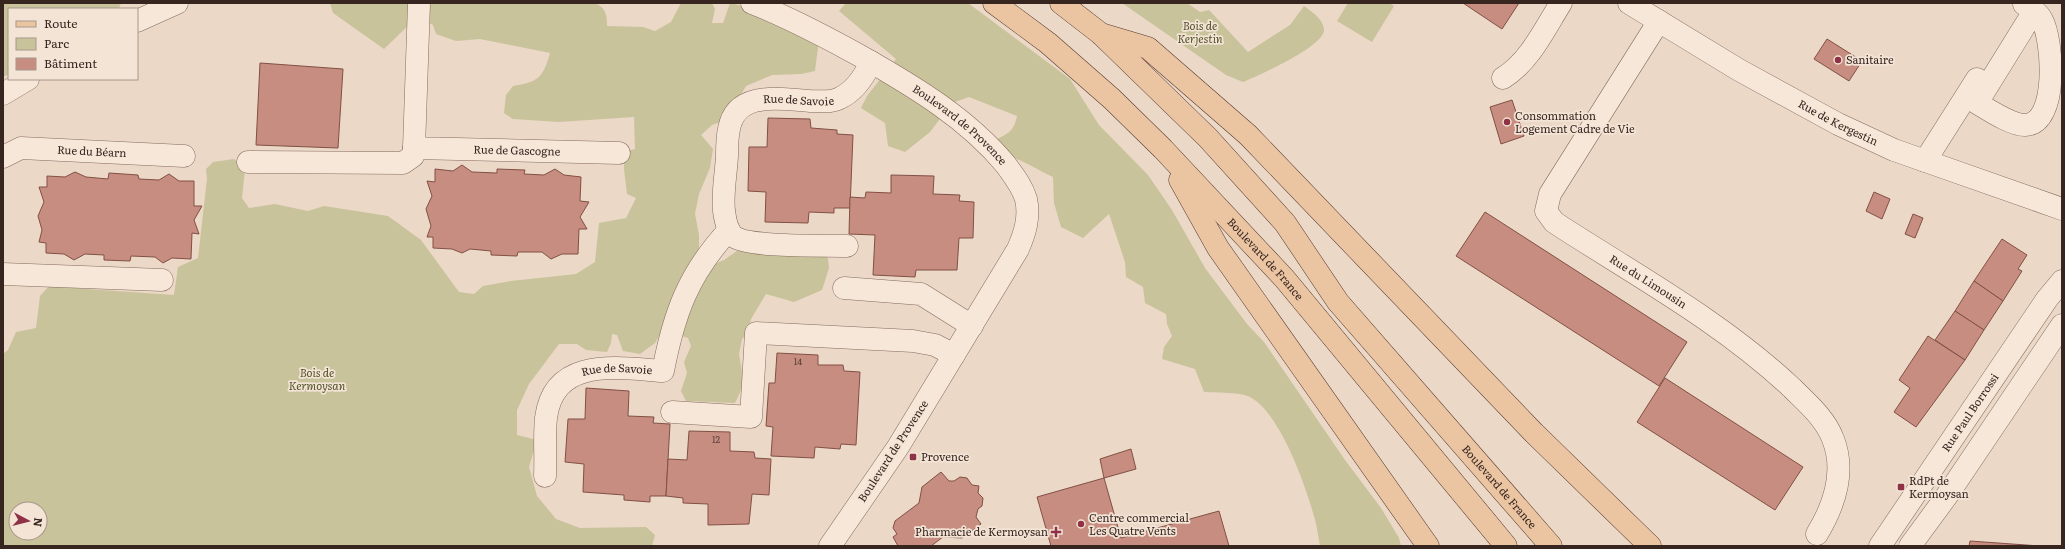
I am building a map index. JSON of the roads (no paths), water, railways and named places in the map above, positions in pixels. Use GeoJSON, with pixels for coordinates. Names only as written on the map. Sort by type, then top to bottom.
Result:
{"type":"FeatureCollection","features":[{"type":"Feature","properties":{"kind":"main road","name":"Boulevard de France"},"geometry":{"type":"LineString","coordinates":[[994,3],[1048,43],[1112,99],[1163,149],[1284,278],[1506,546]]}},
{"type":"Feature","properties":{"kind":"main road","name":"Boulevard de France"},"geometry":{"type":"LineString","coordinates":[[1060,3],[1101,34],[1208,138],[1285,223],[1338,302],[1551,546]]}},
{"type":"Feature","properties":{"kind":"main road"},"geometry":{"type":"LineString","coordinates":[[1101,34],[1148,48],[1248,135],[1534,433],[1650,546]]}},
{"type":"Feature","properties":{"kind":"main road"},"geometry":{"type":"LineString","coordinates":[[1163,149],[1218,248],[1428,546]]}},
{"type":"Feature","properties":{"kind":"street"},"geometry":{"type":"LineString","coordinates":[[138,21],[177,3]]}},
{"type":"Feature","properties":{"kind":"street"},"geometry":{"type":"LineString","coordinates":[[248,162],[404,163],[413,156],[419,3]]}},
{"type":"Feature","properties":{"kind":"street","name":"Boulevard de Provence"},"geometry":{"type":"LineString","coordinates":[[752,3],[813,31],[871,62],[921,92],[971,129],[1000,159],[1022,188],[1028,214],[1022,239],[972,326],[898,447],[830,546]]}},
{"type":"Feature","properties":{"kind":"street"},"geometry":{"type":"LineString","coordinates":[[1503,78],[1514,71],[1527,58],[1561,3]]}},
{"type":"Feature","properties":{"kind":"street","name":"Rue de Kergestin"},"geometry":{"type":"LineString","coordinates":[[1629,3],[1808,109],[1864,136],[1925,161],[2062,209]]}},
{"type":"Feature","properties":{"kind":"street"},"geometry":{"type":"LineString","coordinates":[[2027,6],[2042,19],[2048,42],[2050,86],[2047,105],[2031,124],[2024,125],[1993,112],[1977,103],[2027,6]]}},
{"type":"Feature","properties":{"kind":"street"},"geometry":{"type":"LineString","coordinates":[[1925,161],[2027,6]]}},
{"type":"Feature","properties":{"kind":"street","name":"Rue du Limousin"},"geometry":{"type":"LineString","coordinates":[[1659,22],[1550,194],[1546,211],[1554,222],[1694,312],[1735,342],[1778,375],[1813,408],[1833,438],[1837,459],[1838,481],[1830,512],[1817,534]]}},
{"type":"Feature","properties":{"kind":"street","name":"Rue de Savoie"},"geometry":{"type":"LineString","coordinates":[[545,476],[546,418],[553,396],[572,376],[591,369],[663,371],[672,330],[685,293],[706,258],[728,230],[724,210],[729,129],[738,110],[753,101],[764,99],[824,102],[840,98],[854,88],[863,78],[871,62]]}},
{"type":"Feature","properties":{"kind":"street"},"geometry":{"type":"LineString","coordinates":[[3,94],[26,80]]}},
{"type":"Feature","properties":{"kind":"street","name":"Rue du Béarn"},"geometry":{"type":"LineString","coordinates":[[3,157],[21,148],[184,156]]}},
{"type":"Feature","properties":{"kind":"street","name":"Rue de Gascogne"},"geometry":{"type":"LineString","coordinates":[[414,148],[619,154]]}},
{"type":"Feature","properties":{"kind":"street"},"geometry":{"type":"LineString","coordinates":[[728,230],[733,236],[749,242],[847,246]]}},
{"type":"Feature","properties":{"kind":"street"},"geometry":{"type":"LineString","coordinates":[[3,274],[162,280]]}},
{"type":"Feature","properties":{"kind":"street","name":"Rue Paul Borrossi"},"geometry":{"type":"LineString","coordinates":[[1880,546],[2042,306],[2062,281]]}},
{"type":"Feature","properties":{"kind":"street"},"geometry":{"type":"LineString","coordinates":[[844,288],[920,294],[972,326]]}},
{"type":"Feature","properties":{"kind":"street"},"geometry":{"type":"LineString","coordinates":[[1910,546],[1946,497],[2062,325]]}},
{"type":"Feature","properties":{"kind":"street"},"geometry":{"type":"LineString","coordinates":[[672,412],[751,417],[756,334],[913,341],[935,345],[954,355]]}},
{"type":"Feature","properties":{"kind":"place","name":"Sanitaire"},"geometry":{"type":"Point","coordinates":[1838,60]}},
{"type":"Feature","properties":{"kind":"place","name":"Consommation Logement Cadre de Vie"},"geometry":{"type":"Point","coordinates":[1507,122]}},
{"type":"Feature","properties":{"kind":"place","name":"Provence"},"geometry":{"type":"Point","coordinates":[913,457]}},
{"type":"Feature","properties":{"kind":"place","name":"RdPt de Kermoysan"},"geometry":{"type":"Point","coordinates":[1901,487]}},
{"type":"Feature","properties":{"kind":"place","name":"Centre commercial Les Quatre Vents"},"geometry":{"type":"Point","coordinates":[1081,524]}},
{"type":"Feature","properties":{"kind":"place","name":"Pharmacie de Kermoysan"},"geometry":{"type":"Point","coordinates":[1056,532]}},
{"type":"Feature","properties":{"kind":"park label","name":"Bois de Kerjestin"},"geometry":{"type":"Point","coordinates":[1200,32]}},
{"type":"Feature","properties":{"kind":"park label","name":"Bois de Kermoysan"},"geometry":{"type":"Point","coordinates":[317,379]}}]}
